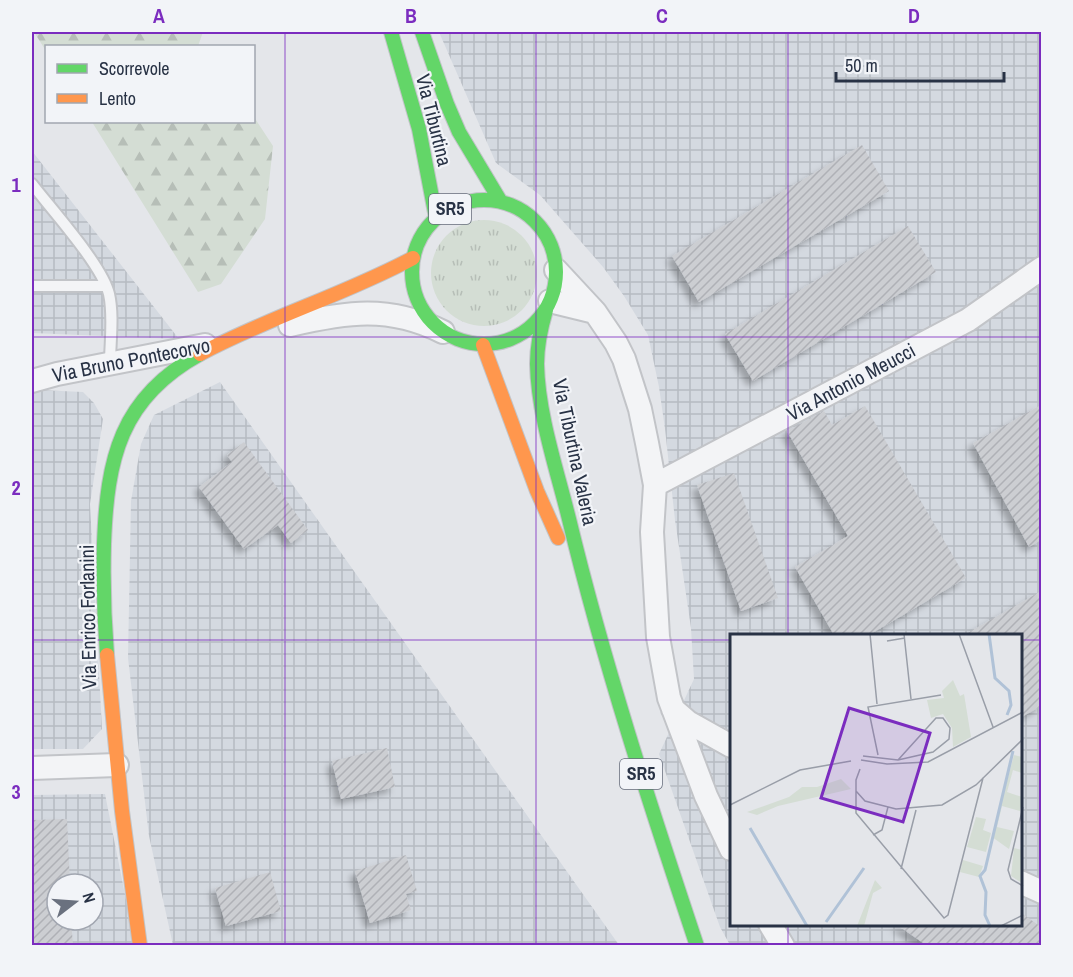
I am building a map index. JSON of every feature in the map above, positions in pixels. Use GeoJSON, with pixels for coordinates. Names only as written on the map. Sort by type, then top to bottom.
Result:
{"type":"FeatureCollection","features":[{"type":"Feature","properties":{"kind":"main road","name":"Via Tiburtina"},"geometry":{"type":"LineString","coordinates":[[391,32],[419,129],[436,218]]}},
{"type":"Feature","properties":{"kind":"main road","name":"Via Tiburtina"},"geometry":{"type":"LineString","coordinates":[[422,32],[459,132],[501,202]]}},
{"type":"Feature","properties":{"kind":"main road","name":"SR5"},"geometry":{"type":"LineString","coordinates":[[478,200],[501,202],[523,211],[540,227],[552,247],[556,270],[555,286],[548,306],[534,325],[519,336],[501,343],[483,345],[462,341],[443,332],[428,318],[417,299],[412,279],[413,258],[421,236],[436,218],[456,206],[478,200]]}},
{"type":"Feature","properties":{"kind":"main road","name":"Via Bruno Pontecorvo"},"geometry":{"type":"LineString","coordinates":[[230,340],[376,278],[413,258]]}},
{"type":"Feature","properties":{"kind":"main road","name":"Via Tiburtina Valeria"},"geometry":{"type":"LineString","coordinates":[[548,306],[541,328],[537,363],[542,408],[589,602],[649,801],[697,945]]}},
{"type":"Feature","properties":{"kind":"main road","name":"Via Enrico Forlanini"},"geometry":{"type":"LineString","coordinates":[[140,945],[127,859],[107,679],[104,605],[108,495],[117,445],[134,411],[161,382],[193,359],[230,340]]}},
{"type":"Feature","properties":{"kind":"main road","name":"Via Tiburtina Valeria"},"geometry":{"type":"LineString","coordinates":[[483,345],[506,401],[545,510],[589,602]]}},
{"type":"Feature","properties":{"kind":"street","name":"Via Antonio Meucci"},"geometry":{"type":"LineString","coordinates":[[655,485],[968,320],[1041,268]]}},
{"type":"Feature","properties":{"kind":"street"},"geometry":{"type":"LineString","coordinates":[[556,270],[595,312],[616,343],[632,380],[655,485],[652,532],[654,585],[664,679],[706,796],[730,847]]}},
{"type":"Feature","properties":{"kind":"street"},"geometry":{"type":"LineString","coordinates":[[548,306],[595,312]]}},
{"type":"Feature","properties":{"kind":"street","name":"Via Bruno Pontecorvo"},"geometry":{"type":"LineString","coordinates":[[32,381],[230,340],[309,321],[375,313],[417,320],[443,332]]}},
{"type":"Feature","properties":{"kind":"street"},"geometry":{"type":"LineString","coordinates":[[673,709],[688,722],[730,745]]}},
{"type":"Feature","properties":{"kind":"street"},"geometry":{"type":"LineString","coordinates":[[32,768],[117,765]]}},
{"type":"Feature","properties":{"kind":"street"},"geometry":{"type":"LineString","coordinates":[[1022,883],[1041,892]]}},
{"type":"Feature","properties":{"kind":"street"},"geometry":{"type":"LineString","coordinates":[[771,926],[783,945]]}},
{"type":"Feature","properties":{"kind":"lane"},"geometry":{"type":"LineString","coordinates":[[32,184],[95,267],[106,286],[110,304],[110,364]]}},
{"type":"Feature","properties":{"kind":"lane"},"geometry":{"type":"LineString","coordinates":[[32,286],[106,286]]}},
{"type":"Feature","properties":{"kind":"shaded area"},"geometry":{"type":"Polygon","coordinates":[[[439,32],[1041,32],[1041,945],[730,945],[720,927],[659,754],[694,679],[691,628],[675,520],[665,429],[648,335],[603,267],[540,195],[496,163],[439,32]]]}},
{"type":"Feature","properties":{"kind":"shaded area"},"geometry":{"type":"Polygon","coordinates":[[[32,151],[179,339],[32,333],[32,151]]]}},
{"type":"Feature","properties":{"kind":"shaded area"},"geometry":{"type":"Polygon","coordinates":[[[220,382],[619,945],[173,945],[149,836],[128,658],[131,501],[141,444],[154,415],[220,382]]]}},
{"type":"Feature","properties":{"kind":"shaded area"},"geometry":{"type":"Polygon","coordinates":[[[39,390],[83,392],[94,403],[103,419],[90,504],[102,729],[83,749],[32,749],[32,394],[39,390]]]}},
{"type":"Feature","properties":{"kind":"shaded area"},"geometry":{"type":"Polygon","coordinates":[[[105,794],[135,945],[32,945],[32,795],[105,794]]]}},
{"type":"Feature","properties":{"kind":"green space"},"geometry":{"type":"Polygon","coordinates":[[[34,32],[203,32],[198,45],[45,45],[45,49],[34,32]]]}},
{"type":"Feature","properties":{"kind":"green space"},"geometry":{"type":"Polygon","coordinates":[[[255,119],[273,146],[265,219],[221,284],[198,292],[93,123],[255,123],[255,119]]]}},
{"type":"Feature","properties":{"kind":"green space"},"geometry":{"type":"Polygon","coordinates":[[[484,220],[504,224],[521,236],[533,253],[537,273],[533,293],[521,310],[504,322],[484,326],[464,322],[447,310],[435,293],[431,273],[435,253],[447,236],[464,224],[484,220]]]}},
{"type":"Feature","properties":{"kind":"building"},"geometry":{"type":"Polygon","coordinates":[[[862,145],[889,191],[699,302],[672,256],[862,145]]]}},
{"type":"Feature","properties":{"kind":"building"},"geometry":{"type":"Polygon","coordinates":[[[908,226],[936,272],[753,381],[725,334],[908,226]]]}},
{"type":"Feature","properties":{"kind":"building"},"geometry":{"type":"Polygon","coordinates":[[[1041,405],[1041,540],[1029,547],[973,443],[1041,405]]]}},
{"type":"Feature","properties":{"kind":"building"},"geometry":{"type":"Polygon","coordinates":[[[865,406],[966,578],[871,634],[833,634],[795,567],[848,536],[787,431],[824,411],[832,425],[865,406]]]}},
{"type":"Feature","properties":{"kind":"building"},"geometry":{"type":"Polygon","coordinates":[[[244,442],[308,530],[291,543],[278,525],[244,549],[199,487],[232,462],[227,455],[244,442]]]}},
{"type":"Feature","properties":{"kind":"building"},"geometry":{"type":"Polygon","coordinates":[[[734,473],[778,598],[741,611],[697,485],[734,473]]]}},
{"type":"Feature","properties":{"kind":"building"},"geometry":{"type":"Polygon","coordinates":[[[1041,591],[1041,706],[1022,717],[1022,634],[966,634],[1041,591]]]}},
{"type":"Feature","properties":{"kind":"building"},"geometry":{"type":"Polygon","coordinates":[[[387,748],[395,787],[341,799],[332,761],[387,748]]]}},
{"type":"Feature","properties":{"kind":"building"},"geometry":{"type":"Polygon","coordinates":[[[67,819],[69,872],[45,872],[45,932],[72,932],[73,945],[32,945],[32,820],[67,819]]]}},
{"type":"Feature","properties":{"kind":"building"},"geometry":{"type":"Polygon","coordinates":[[[406,855],[417,891],[406,894],[411,910],[370,923],[355,871],[406,855]]]}},
{"type":"Feature","properties":{"kind":"building"},"geometry":{"type":"Polygon","coordinates":[[[270,872],[281,911],[226,926],[215,888],[270,872]]]}},
{"type":"Feature","properties":{"kind":"building"},"geometry":{"type":"Polygon","coordinates":[[[1022,913],[1041,927],[1041,945],[926,945],[899,926],[1022,926],[1022,913]]]}},
{"type":"Feature","properties":{"kind":"traffic: fast"},"geometry":{"type":"LineString","coordinates":[[391,32],[419,129],[436,218]]}},
{"type":"Feature","properties":{"kind":"traffic: fast"},"geometry":{"type":"LineString","coordinates":[[422,32],[459,132],[501,202]]}},
{"type":"Feature","properties":{"kind":"traffic: fast"},"geometry":{"type":"LineString","coordinates":[[484,200],[498,201],[512,206],[535,221],[550,244],[555,258],[556,272],[555,286],[550,300],[535,323],[512,338],[498,343],[484,344],[470,343],[456,338],[433,323],[418,300],[413,286],[412,272],[413,258],[418,244],[433,221],[456,206],[470,201],[484,200]]}},
{"type":"Feature","properties":{"kind":"traffic: fast"},"geometry":{"type":"LineString","coordinates":[[546,310],[537,364],[541,403],[549,442],[612,681],[697,946]]}},
{"type":"Feature","properties":{"kind":"traffic: fast"},"geometry":{"type":"LineString","coordinates":[[107,655],[104,544],[109,485],[115,458],[123,434],[135,411],[152,390],[173,371],[200,354]]}},
{"type":"Feature","properties":{"kind":"traffic: slow"},"geometry":{"type":"LineString","coordinates":[[200,354],[413,258]]}},
{"type":"Feature","properties":{"kind":"traffic: slow"},"geometry":{"type":"LineString","coordinates":[[483,345],[537,491],[558,538]]}},
{"type":"Feature","properties":{"kind":"traffic: slow"},"geometry":{"type":"LineString","coordinates":[[107,655],[122,811],[140,946]]}}]}
